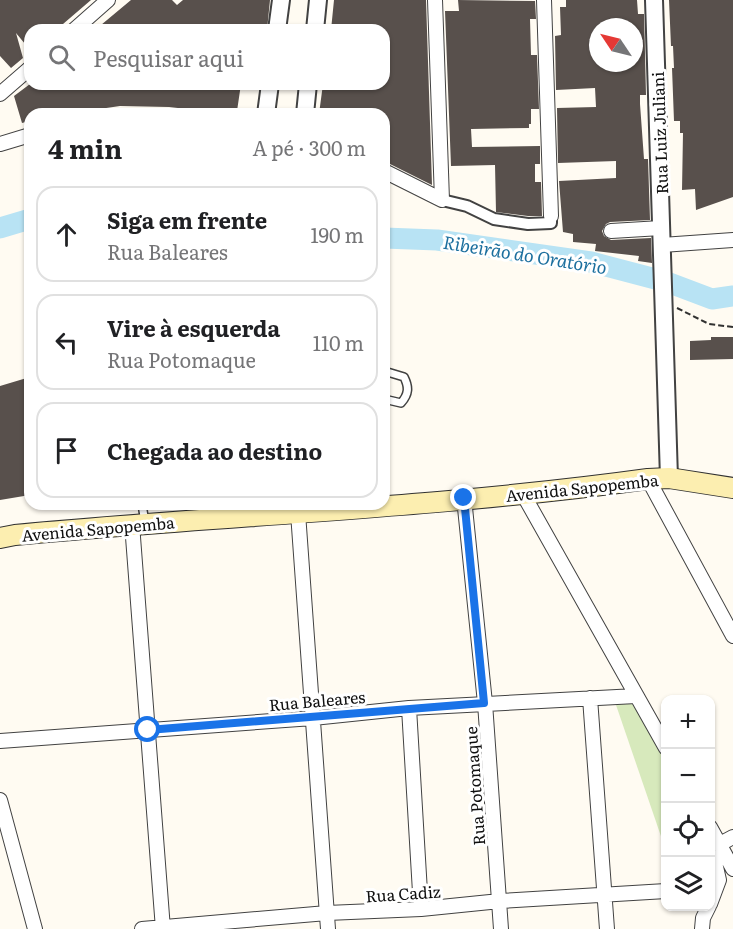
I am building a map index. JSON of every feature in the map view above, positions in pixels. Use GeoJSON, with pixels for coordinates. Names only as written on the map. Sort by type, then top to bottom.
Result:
{"type":"FeatureCollection","features":[{"type":"Feature","properties":{"kind":"main road","name":"Avenida Sapopemba"},"geometry":{"type":"LineString","coordinates":[[390,503],[523,494],[669,478],[733,488]]}},
{"type":"Feature","properties":{"kind":"main road","name":"Avenida Sapopemba"},"geometry":{"type":"LineString","coordinates":[[0,538],[140,517],[251,510],[298,513],[318,510]]}},
{"type":"Feature","properties":{"kind":"street"},"geometry":{"type":"LineString","coordinates":[[81,24],[108,0]]}},
{"type":"Feature","properties":{"kind":"street"},"geometry":{"type":"LineString","coordinates":[[278,24],[281,0]]}},
{"type":"Feature","properties":{"kind":"street"},"geometry":{"type":"LineString","coordinates":[[316,24],[318,0]]}},
{"type":"Feature","properties":{"kind":"street"},"geometry":{"type":"LineString","coordinates":[[435,0],[442,200]]}},
{"type":"Feature","properties":{"kind":"street"},"geometry":{"type":"LineString","coordinates":[[390,174],[442,200],[467,206],[494,219],[528,224],[551,219],[544,0]]}},
{"type":"Feature","properties":{"kind":"street","name":"Rua Luiz Juliani"},"geometry":{"type":"LineString","coordinates":[[654,0],[669,478]]}},
{"type":"Feature","properties":{"kind":"street"},"geometry":{"type":"LineString","coordinates":[[0,94],[24,73]]}},
{"type":"Feature","properties":{"kind":"street"},"geometry":{"type":"LineString","coordinates":[[268,108],[270,90]]}},
{"type":"Feature","properties":{"kind":"street"},"geometry":{"type":"LineString","coordinates":[[306,108],[307,90]]}},
{"type":"Feature","properties":{"kind":"street"},"geometry":{"type":"LineString","coordinates":[[0,144],[24,137]]}},
{"type":"Feature","properties":{"kind":"street"},"geometry":{"type":"LineString","coordinates":[[611,231],[733,240]]}},
{"type":"Feature","properties":{"kind":"street"},"geometry":{"type":"LineString","coordinates":[[648,479],[733,636]]}},
{"type":"Feature","properties":{"kind":"street"},"geometry":{"type":"LineString","coordinates":[[523,494],[661,739]]}},
{"type":"Feature","properties":{"kind":"street","name":"Rua Potomaque"},"geometry":{"type":"LineString","coordinates":[[464,498],[484,703],[501,929]]}},
{"type":"Feature","properties":{"kind":"street"},"geometry":{"type":"LineString","coordinates":[[298,513],[328,929]]}},
{"type":"Feature","properties":{"kind":"street"},"geometry":{"type":"LineString","coordinates":[[140,517],[148,730],[162,928]]}},
{"type":"Feature","properties":{"kind":"street","name":"Rua Baleares"},"geometry":{"type":"LineString","coordinates":[[0,741],[313,718],[409,708],[636,696]]}},
{"type":"Feature","properties":{"kind":"street"},"geometry":{"type":"LineString","coordinates":[[590,698],[607,929]]}},
{"type":"Feature","properties":{"kind":"street"},"geometry":{"type":"LineString","coordinates":[[409,708],[421,909]]}},
{"type":"Feature","properties":{"kind":"street"},"geometry":{"type":"LineString","coordinates":[[0,800],[35,929]]}},
{"type":"Feature","properties":{"kind":"street"},"geometry":{"type":"LineString","coordinates":[[715,835],[733,869]]}},
{"type":"Feature","properties":{"kind":"street"},"geometry":{"type":"LineString","coordinates":[[714,857],[720,844],[733,837]]}},
{"type":"Feature","properties":{"kind":"street"},"geometry":{"type":"LineString","coordinates":[[715,870],[718,880],[715,889]]}},
{"type":"Feature","properties":{"kind":"street","name":"Rua Cadiz"},"geometry":{"type":"LineString","coordinates":[[142,929],[421,909],[500,901],[661,891]]}},
{"type":"Feature","properties":{"kind":"street"},"geometry":{"type":"LineString","coordinates":[[702,929],[703,918],[707,911]]}},
{"type":"Feature","properties":{"kind":"lane"},"geometry":{"type":"LineString","coordinates":[[390,373],[404,377],[408,386],[406,396],[401,402],[390,400]]}},
{"type":"Feature","properties":{"kind":"path"},"geometry":{"type":"LineString","coordinates":[[664,299],[709,324],[733,327]]}},
{"type":"Feature","properties":{"kind":"green space"},"geometry":{"type":"Polygon","coordinates":[[[625,701],[637,709],[661,754],[661,836],[615,702],[625,701]]]}},
{"type":"Feature","properties":{"kind":"building"},"geometry":{"type":"Polygon","coordinates":[[[0,0],[91,0],[63,24],[24,24],[24,43],[16,33],[23,58],[11,68],[0,56],[0,0]]]}},
{"type":"Feature","properties":{"kind":"building"},"geometry":{"type":"Polygon","coordinates":[[[131,0],[172,0],[177,5],[183,0],[270,0],[268,24],[102,24],[131,0]]]}},
{"type":"Feature","properties":{"kind":"building"},"geometry":{"type":"Polygon","coordinates":[[[334,0],[426,0],[432,185],[390,164],[390,108],[320,108],[322,90],[390,90],[390,24],[332,24],[334,0]]]}},
{"type":"Feature","properties":{"kind":"building"},"geometry":{"type":"Polygon","coordinates":[[[458,0],[535,1],[536,19],[530,19],[531,55],[537,55],[539,109],[531,109],[529,128],[471,129],[472,147],[540,146],[540,164],[535,164],[535,182],[541,182],[542,216],[496,212],[495,165],[451,166],[445,11],[459,11],[458,0]]]}},
{"type":"Feature","properties":{"kind":"building"},"geometry":{"type":"Polygon","coordinates":[[[566,0],[637,0],[638,14],[644,14],[646,95],[640,95],[640,104],[644,159],[648,159],[650,220],[610,222],[602,231],[604,236],[611,240],[651,238],[652,263],[638,261],[639,256],[595,251],[596,244],[573,242],[573,234],[563,232],[559,181],[616,178],[616,161],[558,163],[557,108],[596,107],[595,88],[556,90],[555,36],[561,35],[560,7],[566,7],[566,0]]]}},
{"type":"Feature","properties":{"kind":"building"},"geometry":{"type":"Polygon","coordinates":[[[669,0],[733,0],[733,197],[696,210],[695,189],[682,190],[683,133],[680,133],[680,121],[674,121],[672,68],[674,68],[669,0]]]}},
{"type":"Feature","properties":{"kind":"building"},"geometry":{"type":"Polygon","coordinates":[[[24,88],[240,90],[237,108],[120,106],[24,108],[24,122],[22,123],[14,96],[24,88]]]}},
{"type":"Feature","properties":{"kind":"building"},"geometry":{"type":"Polygon","coordinates":[[[711,337],[733,337],[733,359],[690,360],[690,341],[711,340],[711,337]]]}},
{"type":"Feature","properties":{"kind":"building"},"geometry":{"type":"Polygon","coordinates":[[[24,379],[24,496],[0,500],[0,386],[24,379]]]}},
{"type":"Feature","properties":{"kind":"waterway","name":"Ribeirão do Oratório"},"geometry":{"type":"LineString","coordinates":[[0,228],[24,221]]}},
{"type":"Feature","properties":{"kind":"waterway","name":"Ribeirão do Oratório"},"geometry":{"type":"LineString","coordinates":[[390,238],[437,240],[591,262],[667,282],[712,299],[733,296]]}},
{"type":"Feature","properties":{"kind":"route"},"geometry":{"type":"LineString","coordinates":[[148,730],[484,703],[464,498]]}}]}
